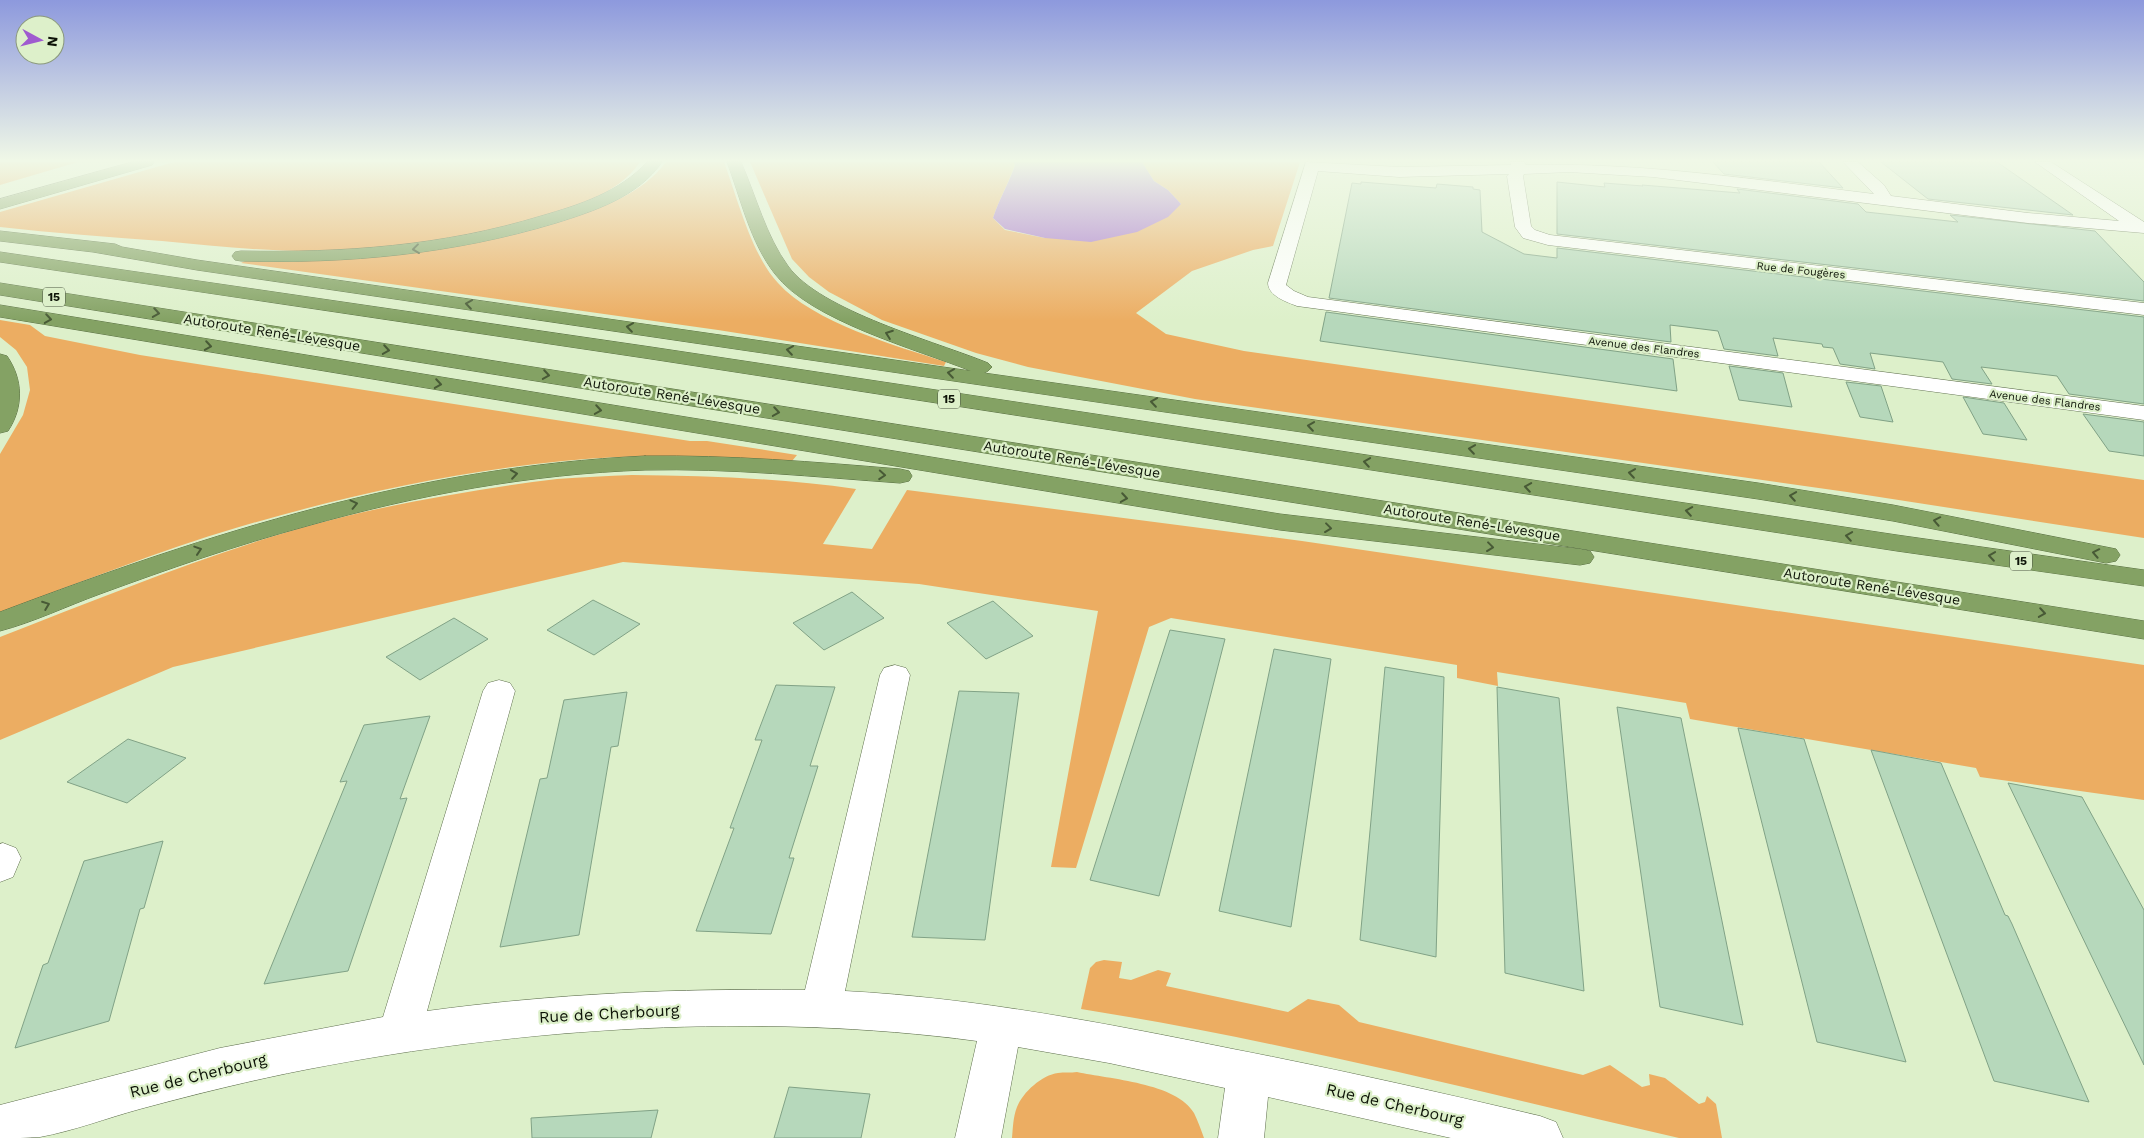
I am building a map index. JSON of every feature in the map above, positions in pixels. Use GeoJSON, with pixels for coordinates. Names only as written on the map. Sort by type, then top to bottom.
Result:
{"type":"FeatureCollection","features":[{"type":"Feature","properties":{"kind":"highway"},"geometry":{"type":"LineString","coordinates":[[99,248],[235,256],[303,257],[370,254],[433,246],[516,229],[562,215]]}},
{"type":"Feature","properties":{"kind":"highway"},"geometry":{"type":"LineString","coordinates":[[756,215],[773,257],[782,271],[800,288],[832,308],[868,326],[952,355],[1017,383]]}},
{"type":"Feature","properties":{"kind":"highway"},"geometry":{"type":"LineString","coordinates":[[0,236],[99,248],[197,265],[1806,498],[1893,513],[2144,563]]}},
{"type":"Feature","properties":{"kind":"highway","name":"15"},"geometry":{"type":"LineString","coordinates":[[0,257],[641,352],[1897,543],[2144,578]]}},
{"type":"Feature","properties":{"kind":"highway","name":"Autoroute René-Lévesque"},"geometry":{"type":"LineString","coordinates":[[0,288],[2144,630]]}},
{"type":"Feature","properties":{"kind":"highway"},"geometry":{"type":"LineString","coordinates":[[0,312],[1280,522],[1994,606]]}},
{"type":"Feature","properties":{"kind":"highway"},"geometry":{"type":"LineString","coordinates":[[0,360],[8,376],[10,392],[7,410],[0,426]]}},
{"type":"Feature","properties":{"kind":"highway"},"geometry":{"type":"LineString","coordinates":[[0,622],[133,572],[280,524],[344,507],[427,489],[550,470],[644,463],[738,464],[1076,490]]}},
{"type":"Feature","properties":{"kind":"street","name":"Avenue des Flandres"},"geometry":{"type":"LineString","coordinates":[[1297,215],[1277,287],[1281,292],[1304,302],[2144,413]]}},
{"type":"Feature","properties":{"kind":"street","name":"Rue de Fougères"},"geometry":{"type":"LineString","coordinates":[[1521,215],[1523,227],[1529,234],[1548,240],[2144,309]]}},
{"type":"Feature","properties":{"kind":"street"},"geometry":{"type":"LineString","coordinates":[[2006,215],[2143,229]]}},
{"type":"Feature","properties":{"kind":"street"},"geometry":{"type":"LineString","coordinates":[[2122,215],[2143,229]]}},
{"type":"Feature","properties":{"kind":"street"},"geometry":{"type":"LineString","coordinates":[[820,1008],[895,675]]}},
{"type":"Feature","properties":{"kind":"street"},"geometry":{"type":"LineString","coordinates":[[399,1035],[499,691]]}},
{"type":"Feature","properties":{"kind":"street","name":"Rue de Cherbourg"},"geometry":{"type":"LineString","coordinates":[[0,1127],[221,1068],[311,1049],[399,1035],[545,1016],[697,1008],[820,1008],[898,1013],[1002,1024],[1096,1041],[1361,1095],[1540,1138]]}},
{"type":"Feature","properties":{"kind":"street"},"geometry":{"type":"LineString","coordinates":[[978,1138],[1002,1024]]}},
{"type":"Feature","properties":{"kind":"street"},"geometry":{"type":"LineString","coordinates":[[1241,1138],[1249,1072]]}},
{"type":"Feature","properties":{"kind":"shaded area"},"geometry":{"type":"Polygon","coordinates":[[[0,215],[549,215],[488,231],[442,240],[396,246],[326,251],[233,248],[0,227],[0,215]]]}},
{"type":"Feature","properties":{"kind":"shaded area"},"geometry":{"type":"Polygon","coordinates":[[[580,215],[742,215],[760,258],[778,283],[793,297],[812,310],[856,331],[946,362],[944,366],[718,330],[241,263],[247,260],[328,260],[408,254],[488,241],[580,215]]]}},
{"type":"Feature","properties":{"kind":"shaded area"},"geometry":{"type":"Polygon","coordinates":[[[773,215],[994,215],[993,218],[1005,230],[1045,238],[1137,215],[1283,215],[1273,246],[1253,250],[1192,271],[1136,313],[1166,334],[1244,351],[2144,480],[2144,538],[1847,492],[1195,399],[1028,367],[976,353],[882,320],[829,292],[809,277],[792,259],[773,215]]]}},
{"type":"Feature","properties":{"kind":"shaded area"},"geometry":{"type":"Polygon","coordinates":[[[994,215],[1170,215],[1137,232],[1091,242],[1045,238],[1005,229],[993,218],[994,215]]]}},
{"type":"Feature","properties":{"kind":"shaded area"},"geometry":{"type":"Polygon","coordinates":[[[0,320],[30,325],[45,336],[140,355],[690,441],[707,441],[797,455],[792,461],[678,456],[592,458],[522,466],[399,486],[319,505],[209,536],[0,612],[0,454],[23,415],[30,390],[27,367],[16,350],[0,337],[0,320]]]}},
{"type":"Feature","properties":{"kind":"shaded area"},"geometry":{"type":"Polygon","coordinates":[[[632,475],[772,480],[856,489],[823,544],[872,549],[907,490],[1302,541],[2144,665],[2144,800],[1980,777],[1976,768],[1690,719],[1686,703],[1497,672],[1498,686],[1457,678],[1457,665],[1171,618],[1149,627],[1076,868],[1051,867],[1098,611],[919,584],[623,562],[173,667],[0,740],[0,637],[141,582],[237,548],[333,519],[426,499],[513,485],[557,479],[632,475]]]}},
{"type":"Feature","properties":{"kind":"shaded area"},"geometry":{"type":"Polygon","coordinates":[[[1104,960],[1122,962],[1119,978],[1131,980],[1158,970],[1171,973],[1166,986],[1288,1012],[1308,999],[1339,1005],[1359,1022],[1583,1075],[1610,1065],[1642,1087],[1650,1085],[1649,1074],[1665,1078],[1699,1104],[1705,1102],[1707,1096],[1716,1104],[1722,1138],[1679,1138],[1307,1052],[1232,1036],[1081,1009],[1090,968],[1096,962],[1104,960]]]}},
{"type":"Feature","properties":{"kind":"shaded area"},"geometry":{"type":"Polygon","coordinates":[[[1077,1072],[1141,1084],[1173,1095],[1185,1103],[1194,1113],[1204,1138],[1012,1138],[1016,1111],[1028,1090],[1052,1074],[1077,1072]]]}},
{"type":"Feature","properties":{"kind":"building"},"geometry":{"type":"Polygon","coordinates":[[[1346,215],[1481,215],[1482,232],[1524,254],[1557,258],[1557,248],[2144,317],[2144,404],[2069,394],[2057,376],[1981,367],[1992,384],[1952,379],[1943,362],[1870,353],[1875,369],[1840,364],[1833,348],[1823,347],[1822,344],[1773,338],[1778,356],[1724,349],[1718,331],[1670,325],[1671,342],[1329,298],[1346,215]]]}},
{"type":"Feature","properties":{"kind":"building"},"geometry":{"type":"Polygon","coordinates":[[[1557,215],[1895,215],[1958,222],[1951,215],[2095,231],[2144,282],[2144,301],[1557,234],[1557,215]]]}},
{"type":"Feature","properties":{"kind":"building"},"geometry":{"type":"Polygon","coordinates":[[[1326,312],[1673,359],[1677,391],[1320,341],[1326,312]]]}},
{"type":"Feature","properties":{"kind":"building"},"geometry":{"type":"Polygon","coordinates":[[[1729,366],[1783,373],[1792,407],[1739,400],[1729,366]]]}},
{"type":"Feature","properties":{"kind":"building"},"geometry":{"type":"Polygon","coordinates":[[[1846,382],[1881,386],[1893,422],[1860,417],[1846,382]]]}},
{"type":"Feature","properties":{"kind":"building"},"geometry":{"type":"Polygon","coordinates":[[[1963,397],[2004,403],[2027,440],[1983,434],[1963,397]]]}},
{"type":"Feature","properties":{"kind":"building"},"geometry":{"type":"Polygon","coordinates":[[[2083,414],[2144,422],[2144,456],[2109,451],[2083,414]]]}},
{"type":"Feature","properties":{"kind":"building"},"geometry":{"type":"Polygon","coordinates":[[[852,592],[884,618],[824,650],[793,623],[852,592]]]}},
{"type":"Feature","properties":{"kind":"building"},"geometry":{"type":"Polygon","coordinates":[[[593,600],[640,624],[594,655],[547,630],[593,600]]]}},
{"type":"Feature","properties":{"kind":"building"},"geometry":{"type":"Polygon","coordinates":[[[993,601],[1033,636],[986,659],[947,623],[993,601]]]}},
{"type":"Feature","properties":{"kind":"building"},"geometry":{"type":"Polygon","coordinates":[[[454,618],[488,639],[420,680],[386,657],[454,618]]]}},
{"type":"Feature","properties":{"kind":"building"},"geometry":{"type":"Polygon","coordinates":[[[1170,630],[1225,639],[1159,896],[1090,880],[1170,630]]]}},
{"type":"Feature","properties":{"kind":"building"},"geometry":{"type":"Polygon","coordinates":[[[1274,649],[1331,659],[1291,927],[1219,911],[1274,649]]]}},
{"type":"Feature","properties":{"kind":"building"},"geometry":{"type":"Polygon","coordinates":[[[1385,667],[1444,677],[1436,957],[1360,940],[1385,667]]]}},
{"type":"Feature","properties":{"kind":"building"},"geometry":{"type":"Polygon","coordinates":[[[776,685],[835,687],[810,766],[818,766],[789,858],[794,858],[771,934],[696,931],[734,828],[730,828],[762,740],[755,740],[776,685]]]}},
{"type":"Feature","properties":{"kind":"building"},"geometry":{"type":"Polygon","coordinates":[[[1497,687],[1559,698],[1584,991],[1505,973],[1497,687]]]}},
{"type":"Feature","properties":{"kind":"building"},"geometry":{"type":"Polygon","coordinates":[[[959,691],[1019,693],[985,940],[912,937],[959,691]]]}},
{"type":"Feature","properties":{"kind":"building"},"geometry":{"type":"Polygon","coordinates":[[[627,692],[618,746],[611,747],[579,935],[500,947],[540,779],[547,778],[564,700],[627,692]]]}},
{"type":"Feature","properties":{"kind":"building"},"geometry":{"type":"Polygon","coordinates":[[[1617,707],[1681,718],[1743,1025],[1660,1007],[1617,707]]]}},
{"type":"Feature","properties":{"kind":"building"},"geometry":{"type":"Polygon","coordinates":[[[430,716],[400,799],[407,798],[348,971],[264,984],[347,781],[340,782],[364,725],[430,716]]]}},
{"type":"Feature","properties":{"kind":"building"},"geometry":{"type":"Polygon","coordinates":[[[1738,728],[1804,739],[1906,1062],[1817,1042],[1738,728]]]}},
{"type":"Feature","properties":{"kind":"building"},"geometry":{"type":"Polygon","coordinates":[[[128,739],[186,758],[127,803],[67,782],[128,739]]]}},
{"type":"Feature","properties":{"kind":"building"},"geometry":{"type":"Polygon","coordinates":[[[1871,750],[1941,763],[2005,915],[2008,916],[2012,924],[2089,1102],[1994,1081],[1871,750]]]}},
{"type":"Feature","properties":{"kind":"building"},"geometry":{"type":"Polygon","coordinates":[[[2008,783],[2082,797],[2144,910],[2144,1065],[2008,783]]]}},
{"type":"Feature","properties":{"kind":"building"},"geometry":{"type":"Polygon","coordinates":[[[163,841],[144,908],[140,909],[109,1021],[15,1048],[43,965],[48,963],[84,861],[163,841]]]}},
{"type":"Feature","properties":{"kind":"building"},"geometry":{"type":"Polygon","coordinates":[[[789,1087],[870,1094],[861,1138],[774,1138],[789,1087]]]}},
{"type":"Feature","properties":{"kind":"building"},"geometry":{"type":"Polygon","coordinates":[[[658,1110],[651,1138],[532,1138],[531,1118],[658,1110]]]}}]}
